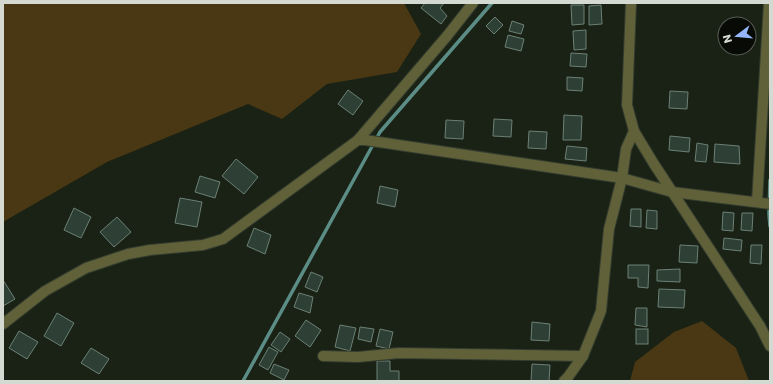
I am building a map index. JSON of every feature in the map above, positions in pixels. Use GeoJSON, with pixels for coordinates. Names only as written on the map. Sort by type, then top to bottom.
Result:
{"type":"FeatureCollection","features":[{"type":"Feature","properties":{"kind":"street"},"geometry":{"type":"LineString","coordinates":[[3,324],[45,291],[86,268],[128,254],[150,250],[203,245],[222,239],[362,140],[473,3]]}},
{"type":"Feature","properties":{"kind":"street"},"geometry":{"type":"LineString","coordinates":[[631,3],[627,105],[634,131],[760,326],[770,346]]}},
{"type":"Feature","properties":{"kind":"street"},"geometry":{"type":"LineString","coordinates":[[757,202],[769,3]]}},
{"type":"Feature","properties":{"kind":"street"},"geometry":{"type":"LineString","coordinates":[[564,381],[583,356],[601,311],[609,229],[622,178],[626,149],[634,131]]}},
{"type":"Feature","properties":{"kind":"street"},"geometry":{"type":"LineString","coordinates":[[362,140],[622,178],[672,192],[770,204]]}},
{"type":"Feature","properties":{"kind":"street"},"geometry":{"type":"LineString","coordinates":[[323,356],[358,357],[399,353],[583,356]]}},
{"type":"Feature","properties":{"kind":"shaded area"},"geometry":{"type":"Polygon","coordinates":[[[3,3],[404,3],[421,34],[397,72],[327,84],[282,119],[248,104],[107,162],[3,222],[3,3]]]}},
{"type":"Feature","properties":{"kind":"shaded area"},"geometry":{"type":"Polygon","coordinates":[[[702,321],[736,348],[749,381],[630,381],[635,362],[674,332],[702,321]]]}},
{"type":"Feature","properties":{"kind":"building"},"geometry":{"type":"Polygon","coordinates":[[[425,3],[444,3],[440,8],[447,16],[441,24],[421,8],[425,3]]]}},
{"type":"Feature","properties":{"kind":"building"},"geometry":{"type":"Polygon","coordinates":[[[571,5],[584,5],[584,24],[572,25],[571,5]]]}},
{"type":"Feature","properties":{"kind":"building"},"geometry":{"type":"Polygon","coordinates":[[[601,5],[602,24],[589,25],[589,6],[601,5]]]}},
{"type":"Feature","properties":{"kind":"building"},"geometry":{"type":"Polygon","coordinates":[[[495,17],[503,25],[494,34],[486,26],[495,17]]]}},
{"type":"Feature","properties":{"kind":"building"},"geometry":{"type":"Polygon","coordinates":[[[512,21],[524,25],[521,34],[509,31],[512,21]]]}},
{"type":"Feature","properties":{"kind":"building"},"geometry":{"type":"Polygon","coordinates":[[[586,30],[586,49],[574,50],[573,31],[586,30]]]}},
{"type":"Feature","properties":{"kind":"building"},"geometry":{"type":"Polygon","coordinates":[[[508,35],[524,39],[521,51],[505,47],[508,35]]]}},
{"type":"Feature","properties":{"kind":"building"},"geometry":{"type":"Polygon","coordinates":[[[571,53],[587,54],[586,67],[570,66],[571,53]]]}},
{"type":"Feature","properties":{"kind":"building"},"geometry":{"type":"Polygon","coordinates":[[[567,77],[583,78],[582,91],[567,90],[567,77]]]}},
{"type":"Feature","properties":{"kind":"building"},"geometry":{"type":"Polygon","coordinates":[[[348,90],[363,101],[353,115],[338,104],[348,90]]]}},
{"type":"Feature","properties":{"kind":"building"},"geometry":{"type":"Polygon","coordinates":[[[670,91],[688,92],[687,109],[669,108],[670,91]]]}},
{"type":"Feature","properties":{"kind":"building"},"geometry":{"type":"Polygon","coordinates":[[[564,115],[582,116],[581,140],[563,140],[564,115]]]}},
{"type":"Feature","properties":{"kind":"building"},"geometry":{"type":"Polygon","coordinates":[[[494,119],[512,120],[511,137],[493,136],[494,119]]]}},
{"type":"Feature","properties":{"kind":"building"},"geometry":{"type":"Polygon","coordinates":[[[446,120],[464,121],[463,139],[445,138],[446,120]]]}},
{"type":"Feature","properties":{"kind":"building"},"geometry":{"type":"Polygon","coordinates":[[[529,131],[547,132],[546,149],[528,148],[529,131]]]}},
{"type":"Feature","properties":{"kind":"building"},"geometry":{"type":"Polygon","coordinates":[[[670,136],[690,138],[689,152],[669,150],[670,136]]]}},
{"type":"Feature","properties":{"kind":"building"},"geometry":{"type":"Polygon","coordinates":[[[697,143],[708,145],[706,162],[695,161],[697,143]]]}},
{"type":"Feature","properties":{"kind":"building"},"geometry":{"type":"Polygon","coordinates":[[[715,144],[739,146],[740,164],[714,162],[715,144]]]}},
{"type":"Feature","properties":{"kind":"building"},"geometry":{"type":"Polygon","coordinates":[[[567,146],[587,148],[586,161],[565,159],[567,146]]]}},
{"type":"Feature","properties":{"kind":"building"},"geometry":{"type":"Polygon","coordinates":[[[236,159],[258,177],[244,194],[222,176],[236,159]]]}},
{"type":"Feature","properties":{"kind":"building"},"geometry":{"type":"Polygon","coordinates":[[[200,176],[220,182],[215,198],[195,192],[200,176]]]}},
{"type":"Feature","properties":{"kind":"building"},"geometry":{"type":"Polygon","coordinates":[[[380,186],[398,190],[395,207],[377,203],[380,186]]]}},
{"type":"Feature","properties":{"kind":"building"},"geometry":{"type":"Polygon","coordinates":[[[180,198],[202,202],[197,227],[175,223],[180,198]]]}},
{"type":"Feature","properties":{"kind":"building"},"geometry":{"type":"Polygon","coordinates":[[[74,208],[91,217],[81,238],[64,230],[74,208]]]}},
{"type":"Feature","properties":{"kind":"building"},"geometry":{"type":"Polygon","coordinates":[[[631,209],[641,209],[641,227],[630,226],[631,209]]]}},
{"type":"Feature","properties":{"kind":"building"},"geometry":{"type":"Polygon","coordinates":[[[647,210],[657,211],[657,229],[646,228],[647,210]]]}},
{"type":"Feature","properties":{"kind":"building"},"geometry":{"type":"Polygon","coordinates":[[[723,212],[734,213],[733,231],[722,230],[723,212]]]}},
{"type":"Feature","properties":{"kind":"building"},"geometry":{"type":"Polygon","coordinates":[[[742,213],[753,213],[752,231],[741,230],[742,213]]]}},
{"type":"Feature","properties":{"kind":"building"},"geometry":{"type":"Polygon","coordinates":[[[117,217],[131,232],[114,247],[100,232],[117,217]]]}},
{"type":"Feature","properties":{"kind":"building"},"geometry":{"type":"Polygon","coordinates":[[[254,228],[271,235],[265,254],[247,246],[254,228]]]}},
{"type":"Feature","properties":{"kind":"building"},"geometry":{"type":"Polygon","coordinates":[[[724,238],[742,240],[741,251],[723,249],[724,238]]]}},
{"type":"Feature","properties":{"kind":"building"},"geometry":{"type":"Polygon","coordinates":[[[680,245],[698,246],[697,263],[679,262],[680,245]]]}},
{"type":"Feature","properties":{"kind":"building"},"geometry":{"type":"Polygon","coordinates":[[[751,245],[762,245],[761,264],[750,263],[751,245]]]}},
{"type":"Feature","properties":{"kind":"building"},"geometry":{"type":"Polygon","coordinates":[[[628,265],[649,265],[648,288],[638,287],[638,278],[628,278],[628,265]]]}},
{"type":"Feature","properties":{"kind":"building"},"geometry":{"type":"Polygon","coordinates":[[[680,269],[680,282],[657,281],[657,270],[680,269]]]}},
{"type":"Feature","properties":{"kind":"building"},"geometry":{"type":"Polygon","coordinates":[[[311,272],[323,277],[317,292],[305,287],[311,272]]]}},
{"type":"Feature","properties":{"kind":"building"},"geometry":{"type":"Polygon","coordinates":[[[3,280],[15,299],[3,306],[3,280]]]}},
{"type":"Feature","properties":{"kind":"building"},"geometry":{"type":"Polygon","coordinates":[[[659,289],[685,290],[684,308],[658,307],[659,289]]]}},
{"type":"Feature","properties":{"kind":"building"},"geometry":{"type":"Polygon","coordinates":[[[299,293],[313,297],[310,313],[294,307],[299,293]]]}},
{"type":"Feature","properties":{"kind":"building"},"geometry":{"type":"Polygon","coordinates":[[[636,308],[647,308],[647,327],[635,325],[636,308]]]}},
{"type":"Feature","properties":{"kind":"building"},"geometry":{"type":"Polygon","coordinates":[[[57,313],[74,323],[61,346],[44,336],[57,313]]]}},
{"type":"Feature","properties":{"kind":"building"},"geometry":{"type":"Polygon","coordinates":[[[306,320],[321,330],[310,347],[295,336],[306,320]]]}},
{"type":"Feature","properties":{"kind":"building"},"geometry":{"type":"Polygon","coordinates":[[[532,322],[550,324],[549,341],[531,340],[532,322]]]}},
{"type":"Feature","properties":{"kind":"building"},"geometry":{"type":"Polygon","coordinates":[[[340,325],[356,328],[350,351],[335,347],[340,325]]]}},
{"type":"Feature","properties":{"kind":"building"},"geometry":{"type":"Polygon","coordinates":[[[360,327],[374,329],[371,342],[358,339],[360,327]]]}},
{"type":"Feature","properties":{"kind":"building"},"geometry":{"type":"Polygon","coordinates":[[[380,329],[393,332],[389,349],[376,346],[380,329]]]}},
{"type":"Feature","properties":{"kind":"building"},"geometry":{"type":"Polygon","coordinates":[[[636,329],[648,329],[648,344],[636,344],[636,329]]]}},
{"type":"Feature","properties":{"kind":"building"},"geometry":{"type":"Polygon","coordinates":[[[19,331],[38,342],[27,359],[9,348],[19,331]]]}},
{"type":"Feature","properties":{"kind":"building"},"geometry":{"type":"Polygon","coordinates":[[[280,332],[290,339],[281,352],[271,345],[280,332]]]}},
{"type":"Feature","properties":{"kind":"building"},"geometry":{"type":"Polygon","coordinates":[[[269,347],[278,352],[268,370],[259,365],[269,347]]]}},
{"type":"Feature","properties":{"kind":"building"},"geometry":{"type":"Polygon","coordinates":[[[91,348],[109,359],[99,374],[81,363],[91,348]]]}},
{"type":"Feature","properties":{"kind":"building"},"geometry":{"type":"Polygon","coordinates":[[[377,361],[390,361],[390,371],[399,371],[399,381],[377,381],[377,361]]]}},
{"type":"Feature","properties":{"kind":"building"},"geometry":{"type":"Polygon","coordinates":[[[274,364],[289,370],[284,380],[270,373],[274,364]]]}},
{"type":"Feature","properties":{"kind":"building"},"geometry":{"type":"Polygon","coordinates":[[[532,364],[550,365],[549,381],[531,381],[532,364]]]}},
{"type":"Feature","properties":{"kind":"waterway"},"geometry":{"type":"LineString","coordinates":[[243,381],[380,132],[492,3]]}},
{"type":"Feature","properties":{"kind":"waterway"},"geometry":{"type":"LineString","coordinates":[[770,180],[770,226]]}}]}
